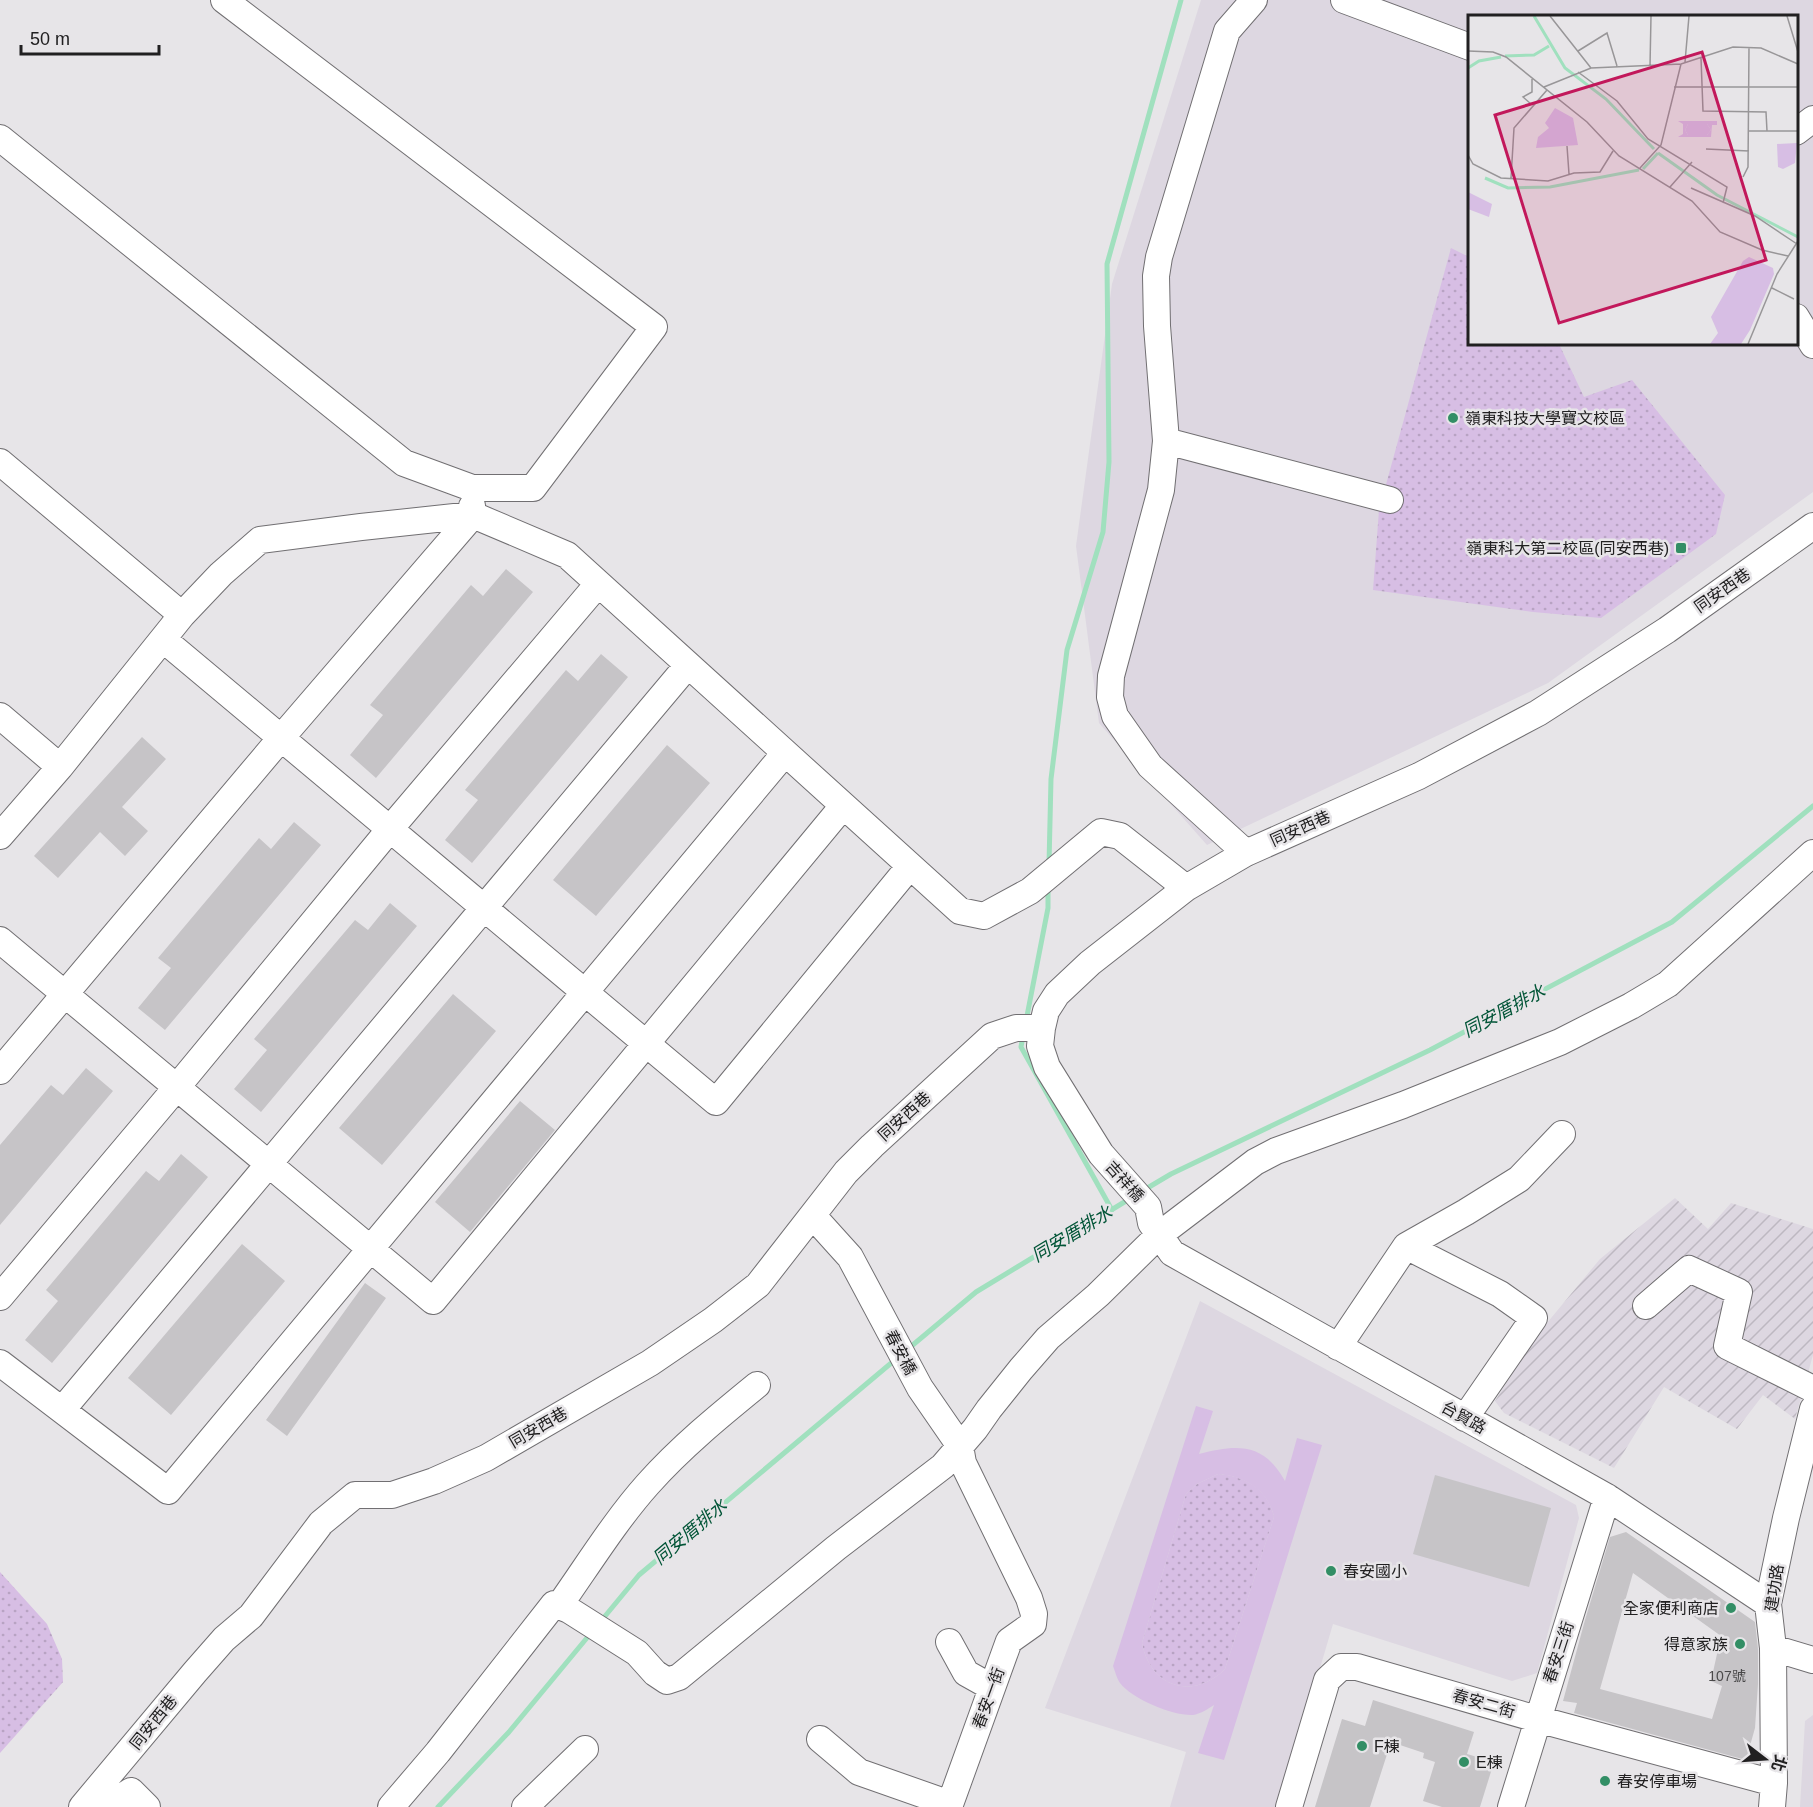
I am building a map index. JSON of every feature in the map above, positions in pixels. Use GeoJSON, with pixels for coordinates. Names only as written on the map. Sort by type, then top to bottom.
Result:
{"type":"FeatureCollection","features":[{"type":"Feature","properties":{"kind":"street"},"geometry":{"type":"LineString","coordinates":[[0,138],[404,463],[472,488],[533,488],[654,327],[224,0]]}},
{"type":"Feature","properties":{"kind":"street"},"geometry":{"type":"LineString","coordinates":[[1246,853],[1150,766],[1115,716],[1110,697],[1111,676],[1161,490],[1166,441],[1157,326],[1156,276],[1159,257],[1227,31],[1254,0]]}},
{"type":"Feature","properties":{"kind":"street"},"geometry":{"type":"LineString","coordinates":[[1344,0],[1468,46]]}},
{"type":"Feature","properties":{"kind":"street"},"geometry":{"type":"LineString","coordinates":[[1798,131],[1813,119]]}},
{"type":"Feature","properties":{"kind":"street"},"geometry":{"type":"LineString","coordinates":[[1798,319],[1813,345]]}},
{"type":"Feature","properties":{"kind":"street"},"geometry":{"type":"LineString","coordinates":[[1166,441],[1390,500]]}},
{"type":"Feature","properties":{"kind":"street"},"geometry":{"type":"LineString","coordinates":[[0,462],[183,615]]}},
{"type":"Feature","properties":{"kind":"street"},"geometry":{"type":"LineString","coordinates":[[0,1071],[281,738],[473,516],[472,488]]}},
{"type":"Feature","properties":{"kind":"street"},"geometry":{"type":"LineString","coordinates":[[0,836],[60,767],[183,615],[221,574],[260,540],[473,516],[567,555],[960,911],[984,916],[1030,891],[1101,832],[1120,836],[1186,888]]}},
{"type":"Feature","properties":{"kind":"street","name":"同安西巷"},"geometry":{"type":"LineString","coordinates":[[82,1807],[224,1639],[251,1616],[321,1523],[334,1510],[355,1495],[392,1495],[434,1481],[486,1458],[650,1363],[713,1320],[758,1285],[846,1172],[992,1036],[1016,1028],[1042,1028],[1046,1011],[1057,994],[1090,963],[1186,888],[1246,853],[1419,776],[1538,713],[1667,630],[1813,526]]}},
{"type":"Feature","properties":{"kind":"street"},"geometry":{"type":"LineString","coordinates":[[0,1297],[390,829],[598,584]]}},
{"type":"Feature","properties":{"kind":"street"},"geometry":{"type":"LineString","coordinates":[[164,640],[716,1102],[910,866]]}},
{"type":"Feature","properties":{"kind":"street"},"geometry":{"type":"LineString","coordinates":[[62,1410],[688,665]]}},
{"type":"Feature","properties":{"kind":"street"},"geometry":{"type":"LineString","coordinates":[[0,716],[60,767]]}},
{"type":"Feature","properties":{"kind":"street"},"geometry":{"type":"LineString","coordinates":[[0,1363],[168,1491],[785,753]]}},
{"type":"Feature","properties":{"kind":"street"},"geometry":{"type":"LineString","coordinates":[[0,940],[433,1301],[843,806]]}},
{"type":"Feature","properties":{"kind":"street"},"geometry":{"type":"LineString","coordinates":[[391,1807],[438,1752],[554,1604],[637,1653],[655,1673],[667,1681],[679,1677],[845,1541],[943,1466],[962,1455],[975,1429],[995,1401],[1048,1338],[1098,1295],[1159,1235],[1254,1162],[1276,1151],[1403,1105],[1560,1042],[1632,1006],[1668,984],[1813,854]]}},
{"type":"Feature","properties":{"kind":"street","name":"吉祥橋"},"geometry":{"type":"LineString","coordinates":[[1042,1028],[1040,1046],[1047,1067],[1101,1154],[1148,1207],[1151,1223],[1159,1235]]}},
{"type":"Feature","properties":{"kind":"street"},"geometry":{"type":"LineString","coordinates":[[1338,1347],[1406,1246],[1519,1179],[1562,1134]]}},
{"type":"Feature","properties":{"kind":"street","name":"春安橋"},"geometry":{"type":"LineString","coordinates":[[813,1216],[850,1257],[920,1388],[962,1455],[1029,1598]]}},
{"type":"Feature","properties":{"kind":"street","name":"台貿路"},"geometry":{"type":"LineString","coordinates":[[1159,1235],[1172,1253],[1607,1497],[1768,1604]]}},
{"type":"Feature","properties":{"kind":"street"},"geometry":{"type":"LineString","coordinates":[[1406,1246],[1500,1294],[1534,1318],[1465,1418]]}},
{"type":"Feature","properties":{"kind":"street"},"geometry":{"type":"LineString","coordinates":[[1646,1306],[1689,1269],[1739,1292],[1726,1346],[1813,1389]]}},
{"type":"Feature","properties":{"kind":"street"},"geometry":{"type":"LineString","coordinates":[[564,1608],[608,1536],[647,1485],[704,1428],[757,1385]]}},
{"type":"Feature","properties":{"kind":"street","name":"建功路"},"geometry":{"type":"LineString","coordinates":[[1773,1795],[1773,1648],[1768,1604],[1813,1409]]}},
{"type":"Feature","properties":{"kind":"street","name":"春安三街"},"geometry":{"type":"LineString","coordinates":[[1511,1807],[1607,1497]]}},
{"type":"Feature","properties":{"kind":"street","name":"春安一街"},"geometry":{"type":"LineString","coordinates":[[950,1806],[1009,1641],[1033,1623],[1034,1614],[1029,1598]]}},
{"type":"Feature","properties":{"kind":"street"},"geometry":{"type":"LineString","coordinates":[[949,1642],[966,1673],[991,1687]]}},
{"type":"Feature","properties":{"kind":"street"},"geometry":{"type":"LineString","coordinates":[[1773,1648],[1813,1660]]}},
{"type":"Feature","properties":{"kind":"street","name":"春安二街"},"geometry":{"type":"LineString","coordinates":[[1289,1807],[1327,1680],[1341,1667],[1357,1667],[1537,1719],[1773,1795]]}},
{"type":"Feature","properties":{"kind":"street"},"geometry":{"type":"LineString","coordinates":[[820,1739],[858,1772],[950,1806]]}},
{"type":"Feature","properties":{"kind":"street"},"geometry":{"type":"LineString","coordinates":[[525,1807],[585,1749]]}},
{"type":"Feature","properties":{"kind":"street"},"geometry":{"type":"LineString","coordinates":[[106,1807],[131,1791],[147,1807]]}},
{"type":"Feature","properties":{"kind":"shaded area","name":"嶺東科技大學寶文校區"},"geometry":{"type":"Polygon","coordinates":[[[1201,0],[1813,0],[1813,492],[1548,683],[1207,845],[1099,723],[1076,546],[1112,284],[1201,0]]]}},
{"type":"Feature","properties":{"kind":"shaded area"},"geometry":{"type":"Polygon","coordinates":[[[1451,248],[1468,256],[1468,345],[1559,345],[1584,397],[1632,380],[1725,495],[1716,534],[1601,618],[1533,612],[1373,590],[1379,510],[1451,248]]]}},
{"type":"Feature","properties":{"kind":"shaded area"},"geometry":{"type":"Polygon","coordinates":[[[1675,1198],[1708,1229],[1731,1203],[1813,1229],[1813,1355],[1795,1419],[1763,1395],[1737,1429],[1664,1387],[1614,1468],[1504,1413],[1495,1401],[1537,1335],[1600,1259],[1675,1198]]]}},
{"type":"Feature","properties":{"kind":"shaded area","name":"春安國小"},"geometry":{"type":"Polygon","coordinates":[[[1200,1301],[1576,1505],[1579,1518],[1537,1673],[1512,1681],[1333,1624],[1279,1807],[1170,1807],[1186,1752],[1045,1708],[1200,1301]]]}},
{"type":"Feature","properties":{"kind":"shaded area"},"geometry":{"type":"Polygon","coordinates":[[[1196,1406],[1213,1411],[1199,1454],[1238,1448],[1259,1453],[1268,1459],[1285,1481],[1297,1438],[1322,1445],[1224,1760],[1198,1753],[1214,1705],[1193,1715],[1185,1715],[1154,1705],[1126,1689],[1119,1681],[1113,1666],[1196,1406]],[[1218,1474],[1197,1484],[1186,1494],[1142,1643],[1154,1670],[1163,1679],[1174,1684],[1200,1685],[1213,1679],[1225,1669],[1274,1517],[1267,1499],[1261,1492],[1246,1481],[1218,1474]]]}},
{"type":"Feature","properties":{"kind":"shaded area"},"geometry":{"type":"Polygon","coordinates":[[[1218,1474],[1246,1481],[1254,1486],[1267,1499],[1274,1517],[1225,1669],[1213,1679],[1200,1685],[1174,1684],[1163,1679],[1154,1670],[1142,1643],[1186,1494],[1197,1484],[1218,1474]]]}},
{"type":"Feature","properties":{"kind":"shaded area"},"geometry":{"type":"Polygon","coordinates":[[[0,1572],[47,1624],[62,1659],[63,1682],[0,1753],[0,1572]]]}},
{"type":"Feature","properties":{"kind":"shaded area"},"geometry":{"type":"Polygon","coordinates":[[[1813,1715],[1813,1807],[1800,1807],[1805,1721],[1813,1715]]]}},
{"type":"Feature","properties":{"kind":"building"},"geometry":{"type":"Polygon","coordinates":[[[506,569],[533,592],[376,778],[350,755],[383,715],[370,705],[471,585],[483,596],[506,569]]]}},
{"type":"Feature","properties":{"kind":"building"},"geometry":{"type":"Polygon","coordinates":[[[601,654],[628,677],[472,863],[445,840],[478,800],[465,790],[566,670],[578,681],[601,654]]]}},
{"type":"Feature","properties":{"kind":"building"},"geometry":{"type":"Polygon","coordinates":[[[142,737],[166,759],[122,807],[148,831],[125,856],[100,832],[58,878],[34,856],[142,737]]]}},
{"type":"Feature","properties":{"kind":"building"},"geometry":{"type":"Polygon","coordinates":[[[667,745],[710,783],[596,916],[553,880],[667,745]]]}},
{"type":"Feature","properties":{"kind":"building"},"geometry":{"type":"Polygon","coordinates":[[[294,822],[321,845],[165,1030],[138,1008],[171,968],[158,958],[259,838],[271,849],[294,822]]]}},
{"type":"Feature","properties":{"kind":"building"},"geometry":{"type":"Polygon","coordinates":[[[390,903],[417,926],[261,1112],[234,1089],[267,1050],[254,1039],[355,920],[368,930],[390,903]]]}},
{"type":"Feature","properties":{"kind":"building"},"geometry":{"type":"Polygon","coordinates":[[[453,994],[496,1031],[382,1165],[339,1128],[453,994]]]}},
{"type":"Feature","properties":{"kind":"building"},"geometry":{"type":"Polygon","coordinates":[[[86,1068],[113,1091],[0,1225],[0,1145],[51,1085],[63,1095],[86,1068]]]}},
{"type":"Feature","properties":{"kind":"building"},"geometry":{"type":"Polygon","coordinates":[[[520,1101],[555,1130],[470,1232],[435,1202],[520,1101]]]}},
{"type":"Feature","properties":{"kind":"building"},"geometry":{"type":"Polygon","coordinates":[[[181,1154],[208,1177],[52,1363],[25,1340],[58,1301],[46,1290],[146,1171],[159,1181],[181,1154]]]}},
{"type":"Feature","properties":{"kind":"building"},"geometry":{"type":"Polygon","coordinates":[[[242,1244],[285,1281],[171,1415],[128,1378],[242,1244]]]}},
{"type":"Feature","properties":{"kind":"building"},"geometry":{"type":"Polygon","coordinates":[[[365,1283],[386,1298],[287,1436],[266,1420],[365,1283]]]}},
{"type":"Feature","properties":{"kind":"building"},"geometry":{"type":"Polygon","coordinates":[[[1435,1475],[1551,1508],[1529,1587],[1413,1554],[1435,1475]]]}},
{"type":"Feature","properties":{"kind":"building","name":"得意家族"},"geometry":{"type":"Polygon","coordinates":[[[1626,1532],[1755,1622],[1758,1684],[1755,1728],[1746,1760],[1574,1713],[1577,1703],[1563,1701],[1610,1537],[1626,1532]],[[1633,1573],[1600,1689],[1712,1719],[1722,1686],[1711,1681],[1721,1636],[1633,1573]]]}},
{"type":"Feature","properties":{"kind":"building"},"geometry":{"type":"Polygon","coordinates":[[[1373,1700],[1474,1732],[1467,1754],[1494,1762],[1480,1807],[1442,1807],[1423,1801],[1435,1762],[1423,1758],[1424,1753],[1391,1742],[1370,1807],[1315,1807],[1342,1719],[1365,1726],[1373,1700]]]}},
{"type":"Feature","properties":{"kind":"waterway"},"geometry":{"type":"LineString","coordinates":[[1049,864],[1051,779],[1067,650],[1103,532],[1109,462],[1107,264],[1181,0]]}},
{"type":"Feature","properties":{"kind":"waterway","name":"同安厝排水"},"geometry":{"type":"LineString","coordinates":[[1144,1190],[1171,1174],[1430,1050],[1672,922],[1813,806]]}},
{"type":"Feature","properties":{"kind":"waterway"},"geometry":{"type":"LineString","coordinates":[[1026,1021],[1048,908],[1048,888]]}},
{"type":"Feature","properties":{"kind":"waterway"},"geometry":{"type":"LineString","coordinates":[[1023,1036],[1021,1047],[1112,1210]]}},
{"type":"Feature","properties":{"kind":"waterway","name":"同安厝排水"},"geometry":{"type":"LineString","coordinates":[[908,1349],[976,1292],[1131,1198]]}},
{"type":"Feature","properties":{"kind":"waterway","name":"同安厝排水"},"geometry":{"type":"LineString","coordinates":[[601,1621],[639,1575],[896,1359]]}},
{"type":"Feature","properties":{"kind":"waterway","name":"同安厝排水"},"geometry":{"type":"LineString","coordinates":[[438,1807],[509,1732],[591,1633]]}},
{"type":"Feature","properties":{"kind":"place","name":"嶺東科技大學寶文校區"},"geometry":{"type":"Point","coordinates":[1453,418]}},
{"type":"Feature","properties":{"kind":"place","name":"嶺東科大第二校區(同安西巷)"},"geometry":{"type":"Point","coordinates":[1681,548]}},
{"type":"Feature","properties":{"kind":"place","name":"春安國小"},"geometry":{"type":"Point","coordinates":[1331,1571]}},
{"type":"Feature","properties":{"kind":"place","name":"全家便利商店"},"geometry":{"type":"Point","coordinates":[1731,1608]}},
{"type":"Feature","properties":{"kind":"place","name":"得意家族"},"geometry":{"type":"Point","coordinates":[1740,1644]}},
{"type":"Feature","properties":{"kind":"place","name":"F棟"},"geometry":{"type":"Point","coordinates":[1362,1746]}},
{"type":"Feature","properties":{"kind":"place","name":"E棟"},"geometry":{"type":"Point","coordinates":[1464,1762]}},
{"type":"Feature","properties":{"kind":"place","name":"春安停車場"},"geometry":{"type":"Point","coordinates":[1605,1781]}}]}
